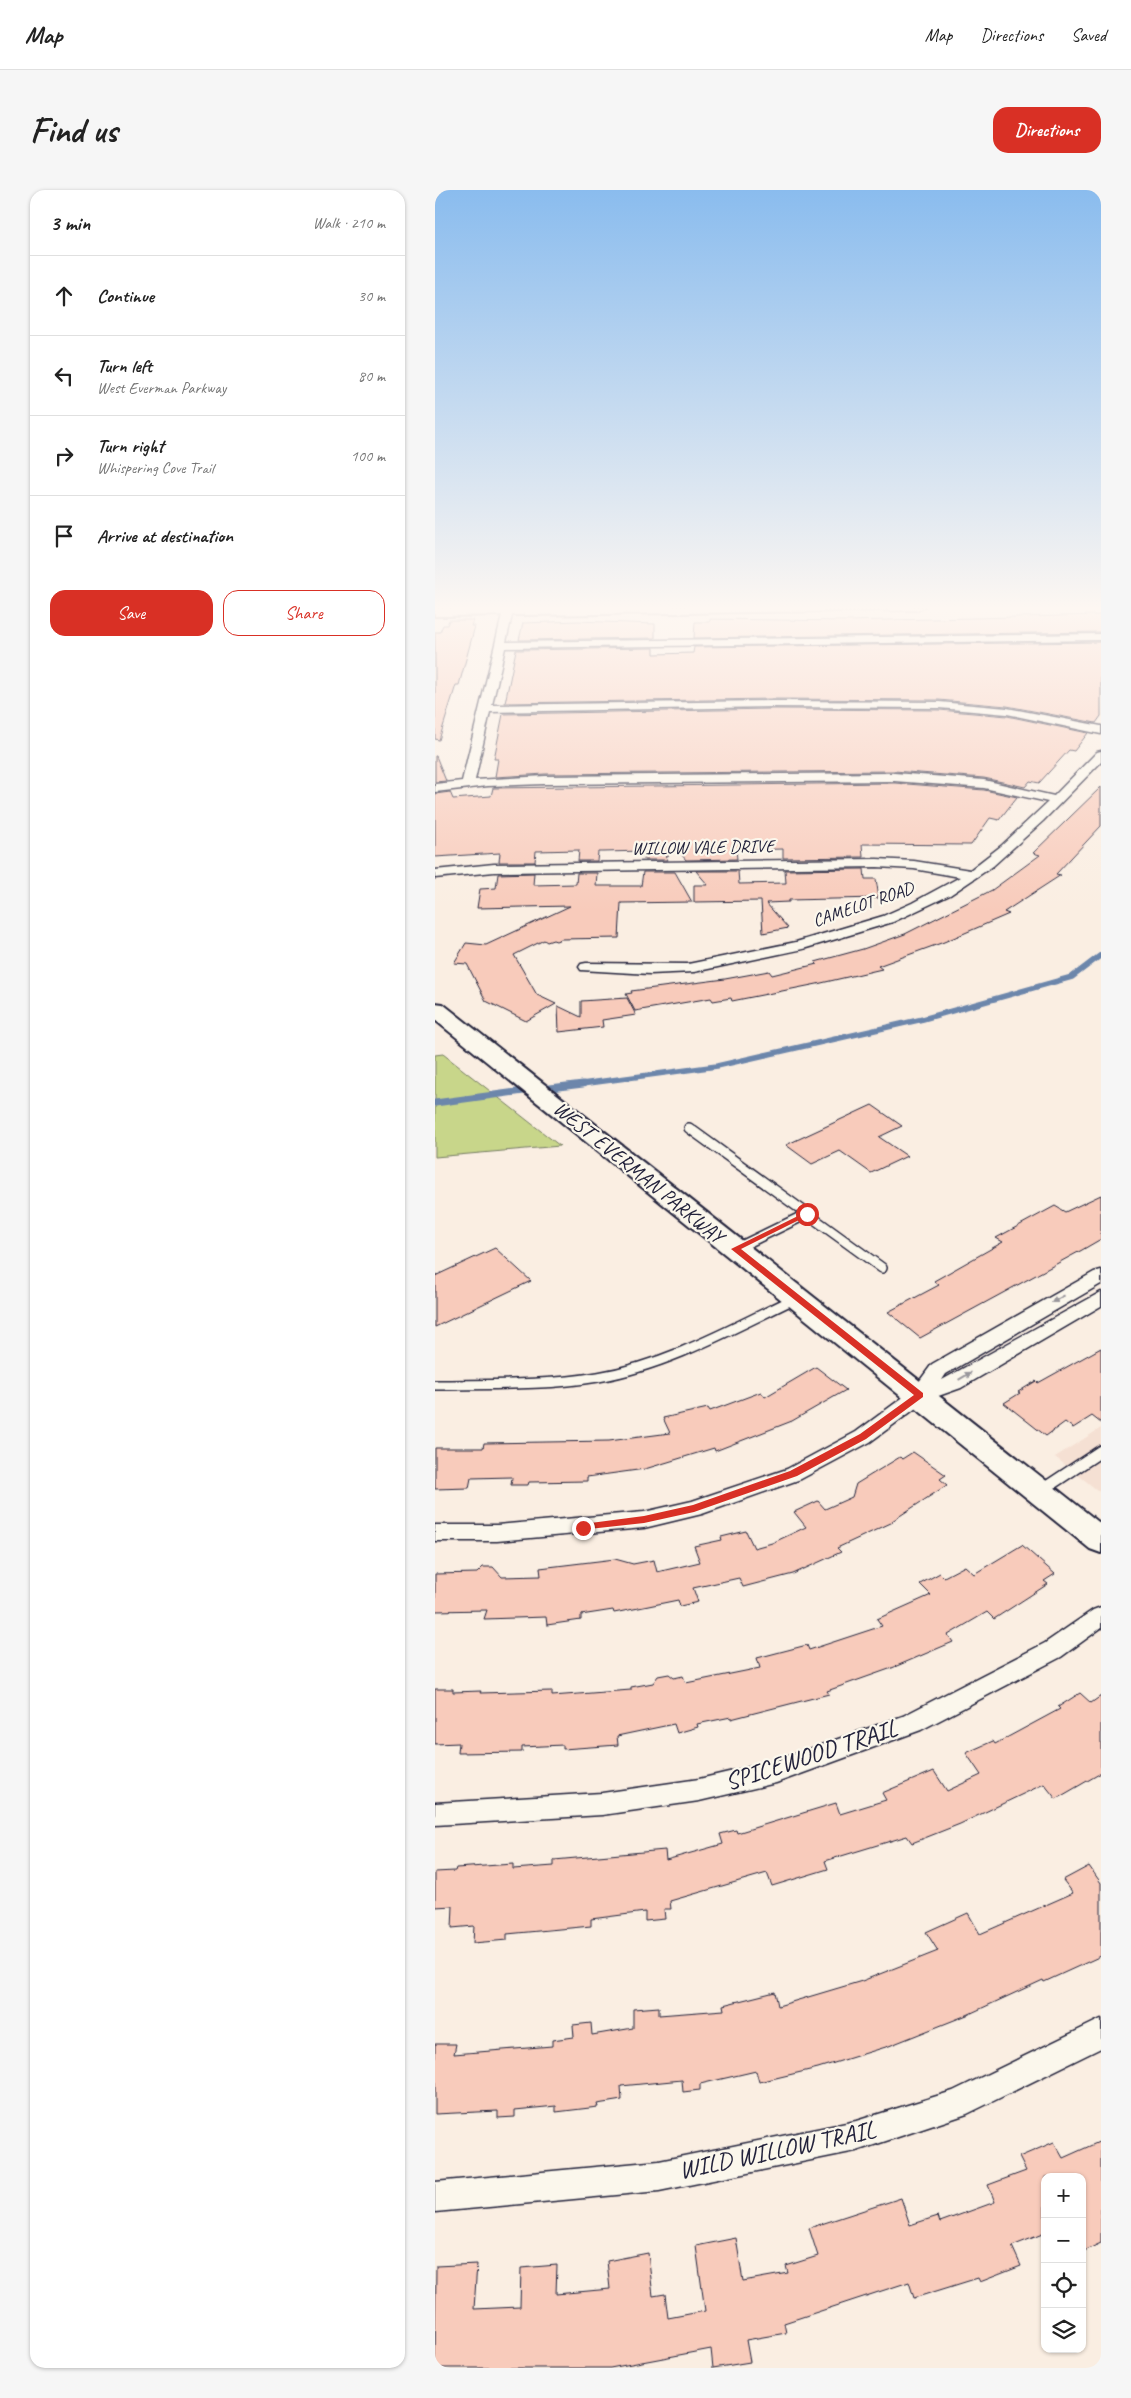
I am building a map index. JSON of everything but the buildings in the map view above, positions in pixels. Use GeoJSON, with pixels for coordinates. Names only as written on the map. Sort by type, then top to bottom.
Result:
{"type":"FeatureCollection","features":[{"type":"Feature","properties":{"kind":"street"},"geometry":{"type":"LineString","coordinates":[[468,784],[485,709],[563,708]]}},
{"type":"Feature","properties":{"kind":"street"},"geometry":{"type":"LineString","coordinates":[[969,708],[1007,711],[1101,730]]}},
{"type":"Feature","properties":{"kind":"street","name":"CAMELOT ROAD"},"geometry":{"type":"LineString","coordinates":[[586,967],[652,970],[689,968],[769,953],[822,939],[923,904],[972,875],[998,856],[1101,755]]}},
{"type":"Feature","properties":{"kind":"street"},"geometry":{"type":"LineString","coordinates":[[435,788],[468,784],[545,780],[894,777],[984,784],[1055,800]]}},
{"type":"Feature","properties":{"kind":"street","name":"WILLOW VALE DRIVE"},"geometry":{"type":"LineString","coordinates":[[435,874],[503,868],[877,863],[914,865],[972,875]]}},
{"type":"Feature","properties":{"kind":"street","name":"WEST EVERMAN PARKWAY"},"geometry":{"type":"LineString","coordinates":[[435,1009],[1101,1541]]}},
{"type":"Feature","properties":{"kind":"street"},"geometry":{"type":"LineString","coordinates":[[920,1395],[939,1369],[1101,1276]]}},
{"type":"Feature","properties":{"kind":"street"},"geometry":{"type":"LineString","coordinates":[[435,1533],[497,1533],[583,1528],[644,1520],[694,1508],[794,1474],[863,1437],[920,1395],[954,1383],[1101,1298]]}},
{"type":"Feature","properties":{"kind":"street"},"geometry":{"type":"LineString","coordinates":[[995,1336],[1012,1349]]}},
{"type":"Feature","properties":{"kind":"street","name":"SPICEWOOD TRAIL"},"geometry":{"type":"LineString","coordinates":[[435,1814],[602,1804],[699,1790],[776,1772],[911,1723],[1053,1650],[1101,1616]]}},
{"type":"Feature","properties":{"kind":"street","name":"WILD WILLOW TRAIL"},"geometry":{"type":"LineString","coordinates":[[435,2197],[659,2176],[856,2136],[957,2104],[1101,2033]]}},
{"type":"Feature","properties":{"kind":"lane"},"geometry":{"type":"LineString","coordinates":[[689,1128],[882,1268]]}},
{"type":"Feature","properties":{"kind":"lane"},"geometry":{"type":"LineString","coordinates":[[735,1249],[807,1214]]}},
{"type":"Feature","properties":{"kind":"lane"},"geometry":{"type":"LineString","coordinates":[[435,1385],[572,1380],[620,1372],[678,1352],[796,1298]]}},
{"type":"Feature","properties":{"kind":"lane"},"geometry":{"type":"LineString","coordinates":[[1039,1491],[1101,1451]]}},
{"type":"Feature","properties":{"kind":"shaded area"},"geometry":{"type":"Polygon","coordinates":[[[1101,1428],[1101,1493],[1055,1457],[1101,1428]]]}},
{"type":"Feature","properties":{"kind":"green space"},"geometry":{"type":"Polygon","coordinates":[[[443,1054],[560,1146],[435,1157],[435,1055],[443,1054]]]}},
{"type":"Feature","properties":{"kind":"waterway"},"geometry":{"type":"LineString","coordinates":[[574,1085],[717,1066],[923,1019],[1072,977],[1101,955]]}},
{"type":"Feature","properties":{"kind":"waterway"},"geometry":{"type":"LineString","coordinates":[[542,1089],[583,1084]]}},
{"type":"Feature","properties":{"kind":"waterway"},"geometry":{"type":"LineString","coordinates":[[435,1103],[531,1090]]}},
{"type":"Feature","properties":{"kind":"route"},"geometry":{"type":"LineString","coordinates":[[583,1528],[644,1520],[694,1508],[794,1474],[863,1437],[920,1395],[735,1249],[807,1214]]}}]}
